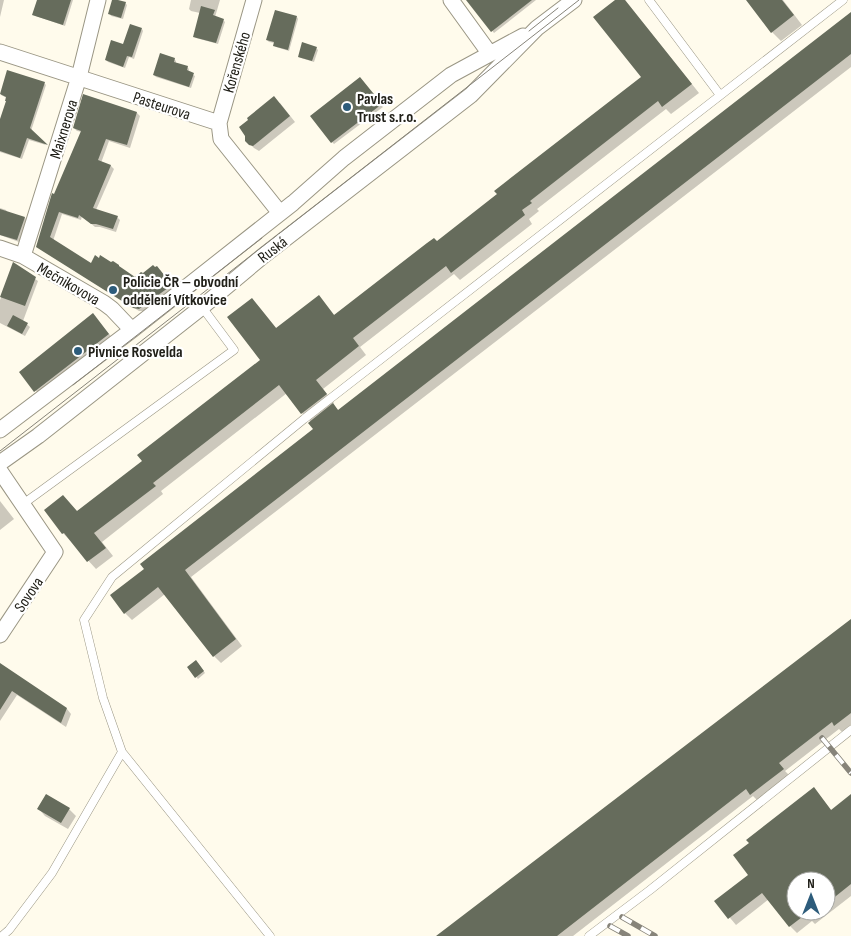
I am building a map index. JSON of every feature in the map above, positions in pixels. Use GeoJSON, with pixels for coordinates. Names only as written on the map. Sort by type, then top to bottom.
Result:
{"type":"FeatureCollection","features":[{"type":"Feature","properties":{"kind":"street","name":"Maixnerova"},"geometry":{"type":"LineString","coordinates":[[23,256],[79,78],[98,0]]}},
{"type":"Feature","properties":{"kind":"street","name":"Kořenského"},"geometry":{"type":"LineString","coordinates":[[219,123],[254,0]]}},
{"type":"Feature","properties":{"kind":"street"},"geometry":{"type":"LineString","coordinates":[[451,0],[490,54]]}},
{"type":"Feature","properties":{"kind":"street","name":"Ruská"},"geometry":{"type":"LineString","coordinates":[[0,430],[132,330],[280,213],[344,158],[451,75],[537,28],[574,0]]}},
{"type":"Feature","properties":{"kind":"street","name":"Ruská"},"geometry":{"type":"LineString","coordinates":[[0,463],[38,436],[202,307],[263,256],[471,95],[537,28]]}},
{"type":"Feature","properties":{"kind":"street","name":"Pasteurova"},"geometry":{"type":"LineString","coordinates":[[0,52],[219,123]]}},
{"type":"Feature","properties":{"kind":"street"},"geometry":{"type":"LineString","coordinates":[[219,123],[221,140],[280,213]]}},
{"type":"Feature","properties":{"kind":"street","name":"Mečnikovova"},"geometry":{"type":"LineString","coordinates":[[0,248],[23,256],[104,303],[132,330]]}},
{"type":"Feature","properties":{"kind":"street"},"geometry":{"type":"LineString","coordinates":[[0,471],[23,504]]}},
{"type":"Feature","properties":{"kind":"street","name":"Sovova"},"geometry":{"type":"LineString","coordinates":[[0,635],[56,552],[23,504]]}},
{"type":"Feature","properties":{"kind":"lane"},"geometry":{"type":"LineString","coordinates":[[649,0],[720,95]]}},
{"type":"Feature","properties":{"kind":"lane"},"geometry":{"type":"LineString","coordinates":[[270,936],[122,752],[103,698],[84,620],[112,578],[304,419],[843,0]]}},
{"type":"Feature","properties":{"kind":"lane"},"geometry":{"type":"LineString","coordinates":[[23,504],[234,350],[202,307]]}},
{"type":"Feature","properties":{"kind":"lane"},"geometry":{"type":"LineString","coordinates":[[589,936],[650,890],[851,730]]}},
{"type":"Feature","properties":{"kind":"lane"},"geometry":{"type":"LineString","coordinates":[[2,936],[9,930],[52,873],[122,752]]}},
{"type":"Feature","properties":{"kind":"building"},"geometry":{"type":"Polygon","coordinates":[[[37,0],[71,0],[63,25],[32,15],[37,0]]]}},
{"type":"Feature","properties":{"kind":"building"},"geometry":{"type":"Polygon","coordinates":[[[112,0],[126,2],[121,18],[108,14],[112,0]]]}},
{"type":"Feature","properties":{"kind":"building"},"geometry":{"type":"Polygon","coordinates":[[[466,0],[532,0],[491,32],[466,0]]]}},
{"type":"Feature","properties":{"kind":"building"},"geometry":{"type":"Polygon","coordinates":[[[615,0],[625,0],[692,84],[662,107],[658,101],[530,201],[532,203],[522,210],[525,215],[451,273],[446,266],[353,338],[359,346],[316,380],[327,394],[301,414],[279,385],[153,483],[156,486],[94,533],[106,548],[87,562],[44,510],[63,495],[77,511],[142,461],[137,455],[260,360],[227,317],[252,298],[276,328],[319,295],[334,315],[427,243],[434,238],[437,241],[497,194],[494,191],[641,77],[593,17],[615,0]]]}},
{"type":"Feature","properties":{"kind":"building"},"geometry":{"type":"Polygon","coordinates":[[[746,0],[782,0],[794,15],[771,33],[746,0]]]}},
{"type":"Feature","properties":{"kind":"building"},"geometry":{"type":"Polygon","coordinates":[[[201,6],[215,10],[213,15],[224,19],[216,43],[193,37],[201,6]]]}},
{"type":"Feature","properties":{"kind":"building"},"geometry":{"type":"Polygon","coordinates":[[[275,10],[297,16],[288,50],[273,46],[274,42],[266,40],[275,10]]]}},
{"type":"Feature","properties":{"kind":"building"},"geometry":{"type":"Polygon","coordinates":[[[851,12],[851,54],[185,570],[236,639],[213,657],[158,587],[124,614],[110,595],[144,569],[140,564],[313,429],[308,423],[333,403],[338,410],[851,12]]]}},
{"type":"Feature","properties":{"kind":"building"},"geometry":{"type":"Polygon","coordinates":[[[130,24],[142,28],[132,57],[127,56],[123,67],[105,60],[111,40],[123,44],[130,24]]]}},
{"type":"Feature","properties":{"kind":"building"},"geometry":{"type":"Polygon","coordinates":[[[302,42],[317,47],[312,61],[298,57],[302,42]]]}},
{"type":"Feature","properties":{"kind":"building"},"geometry":{"type":"Polygon","coordinates":[[[160,53],[175,58],[174,62],[188,66],[187,70],[194,73],[189,87],[153,75],[160,53]]]}},
{"type":"Feature","properties":{"kind":"building"},"geometry":{"type":"Polygon","coordinates":[[[7,70],[45,82],[30,128],[48,145],[27,138],[20,158],[0,151],[0,119],[6,97],[0,94],[7,70]]]}},
{"type":"Feature","properties":{"kind":"building"},"geometry":{"type":"Polygon","coordinates":[[[360,77],[382,104],[331,143],[310,116],[360,77]]]}},
{"type":"Feature","properties":{"kind":"building"},"geometry":{"type":"Polygon","coordinates":[[[83,94],[137,112],[127,145],[106,139],[98,160],[111,165],[93,208],[118,216],[113,229],[91,224],[79,215],[78,218],[59,212],[50,237],[91,263],[95,255],[99,258],[100,255],[111,262],[113,261],[135,277],[153,265],[157,266],[172,285],[139,309],[133,308],[36,247],[52,193],[54,194],[81,131],[73,128],[83,94]]]}},
{"type":"Feature","properties":{"kind":"building"},"geometry":{"type":"Polygon","coordinates":[[[274,96],[290,116],[253,146],[249,145],[245,141],[245,136],[239,127],[274,96]]]}},
{"type":"Feature","properties":{"kind":"building"},"geometry":{"type":"Polygon","coordinates":[[[0,209],[25,217],[17,240],[0,235],[0,209]]]}},
{"type":"Feature","properties":{"kind":"building"},"geometry":{"type":"Polygon","coordinates":[[[13,262],[36,277],[25,306],[0,297],[13,262]]]}},
{"type":"Feature","properties":{"kind":"building"},"geometry":{"type":"Polygon","coordinates":[[[93,313],[109,334],[34,392],[19,372],[93,313]]]}},
{"type":"Feature","properties":{"kind":"building"},"geometry":{"type":"Polygon","coordinates":[[[13,315],[28,323],[22,334],[7,326],[13,315]]]}},
{"type":"Feature","properties":{"kind":"building"},"geometry":{"type":"Polygon","coordinates":[[[851,619],[851,713],[834,726],[832,722],[779,763],[784,769],[750,795],[746,789],[557,936],[436,936],[851,619]]]}},
{"type":"Feature","properties":{"kind":"building"},"geometry":{"type":"Polygon","coordinates":[[[196,660],[204,671],[195,678],[187,667],[196,660]]]}},
{"type":"Feature","properties":{"kind":"building"},"geometry":{"type":"Polygon","coordinates":[[[0,663],[67,708],[61,723],[12,691],[0,710],[0,663]]]}},
{"type":"Feature","properties":{"kind":"building"},"geometry":{"type":"Polygon","coordinates":[[[814,787],[831,810],[851,794],[851,884],[836,896],[836,871],[786,871],[786,921],[797,921],[789,927],[762,893],[728,919],[714,901],[748,875],[733,855],[749,843],[746,840],[814,787]]]}},
{"type":"Feature","properties":{"kind":"building"},"geometry":{"type":"Polygon","coordinates":[[[46,794],[70,808],[61,823],[37,809],[46,794]]]}},
{"type":"Feature","properties":{"kind":"tram line"},"geometry":{"type":"LineString","coordinates":[[0,451],[579,0]]}},
{"type":"Feature","properties":{"kind":"tram line"},"geometry":{"type":"LineString","coordinates":[[529,31],[558,8]]}},
{"type":"Feature","properties":{"kind":"tram line"},"geometry":{"type":"LineString","coordinates":[[73,385],[262,238]]}},
{"type":"Feature","properties":{"kind":"railway"},"geometry":{"type":"LineString","coordinates":[[822,738],[851,773]]}},
{"type":"Feature","properties":{"kind":"railway"},"geometry":{"type":"LineString","coordinates":[[622,917],[655,936]]}},
{"type":"Feature","properties":{"kind":"railway"},"geometry":{"type":"LineString","coordinates":[[610,926],[628,936]]}},
{"type":"Feature","properties":{"kind":"place","name":"Pavlas Trust s.r.o."},"geometry":{"type":"Point","coordinates":[347,107]}},
{"type":"Feature","properties":{"kind":"place","name":"Policie ČR – obvodní oddělení Vítkovice"},"geometry":{"type":"Point","coordinates":[113,290]}},
{"type":"Feature","properties":{"kind":"place","name":"Pivnice Rosvelda"},"geometry":{"type":"Point","coordinates":[78,351]}}]}
